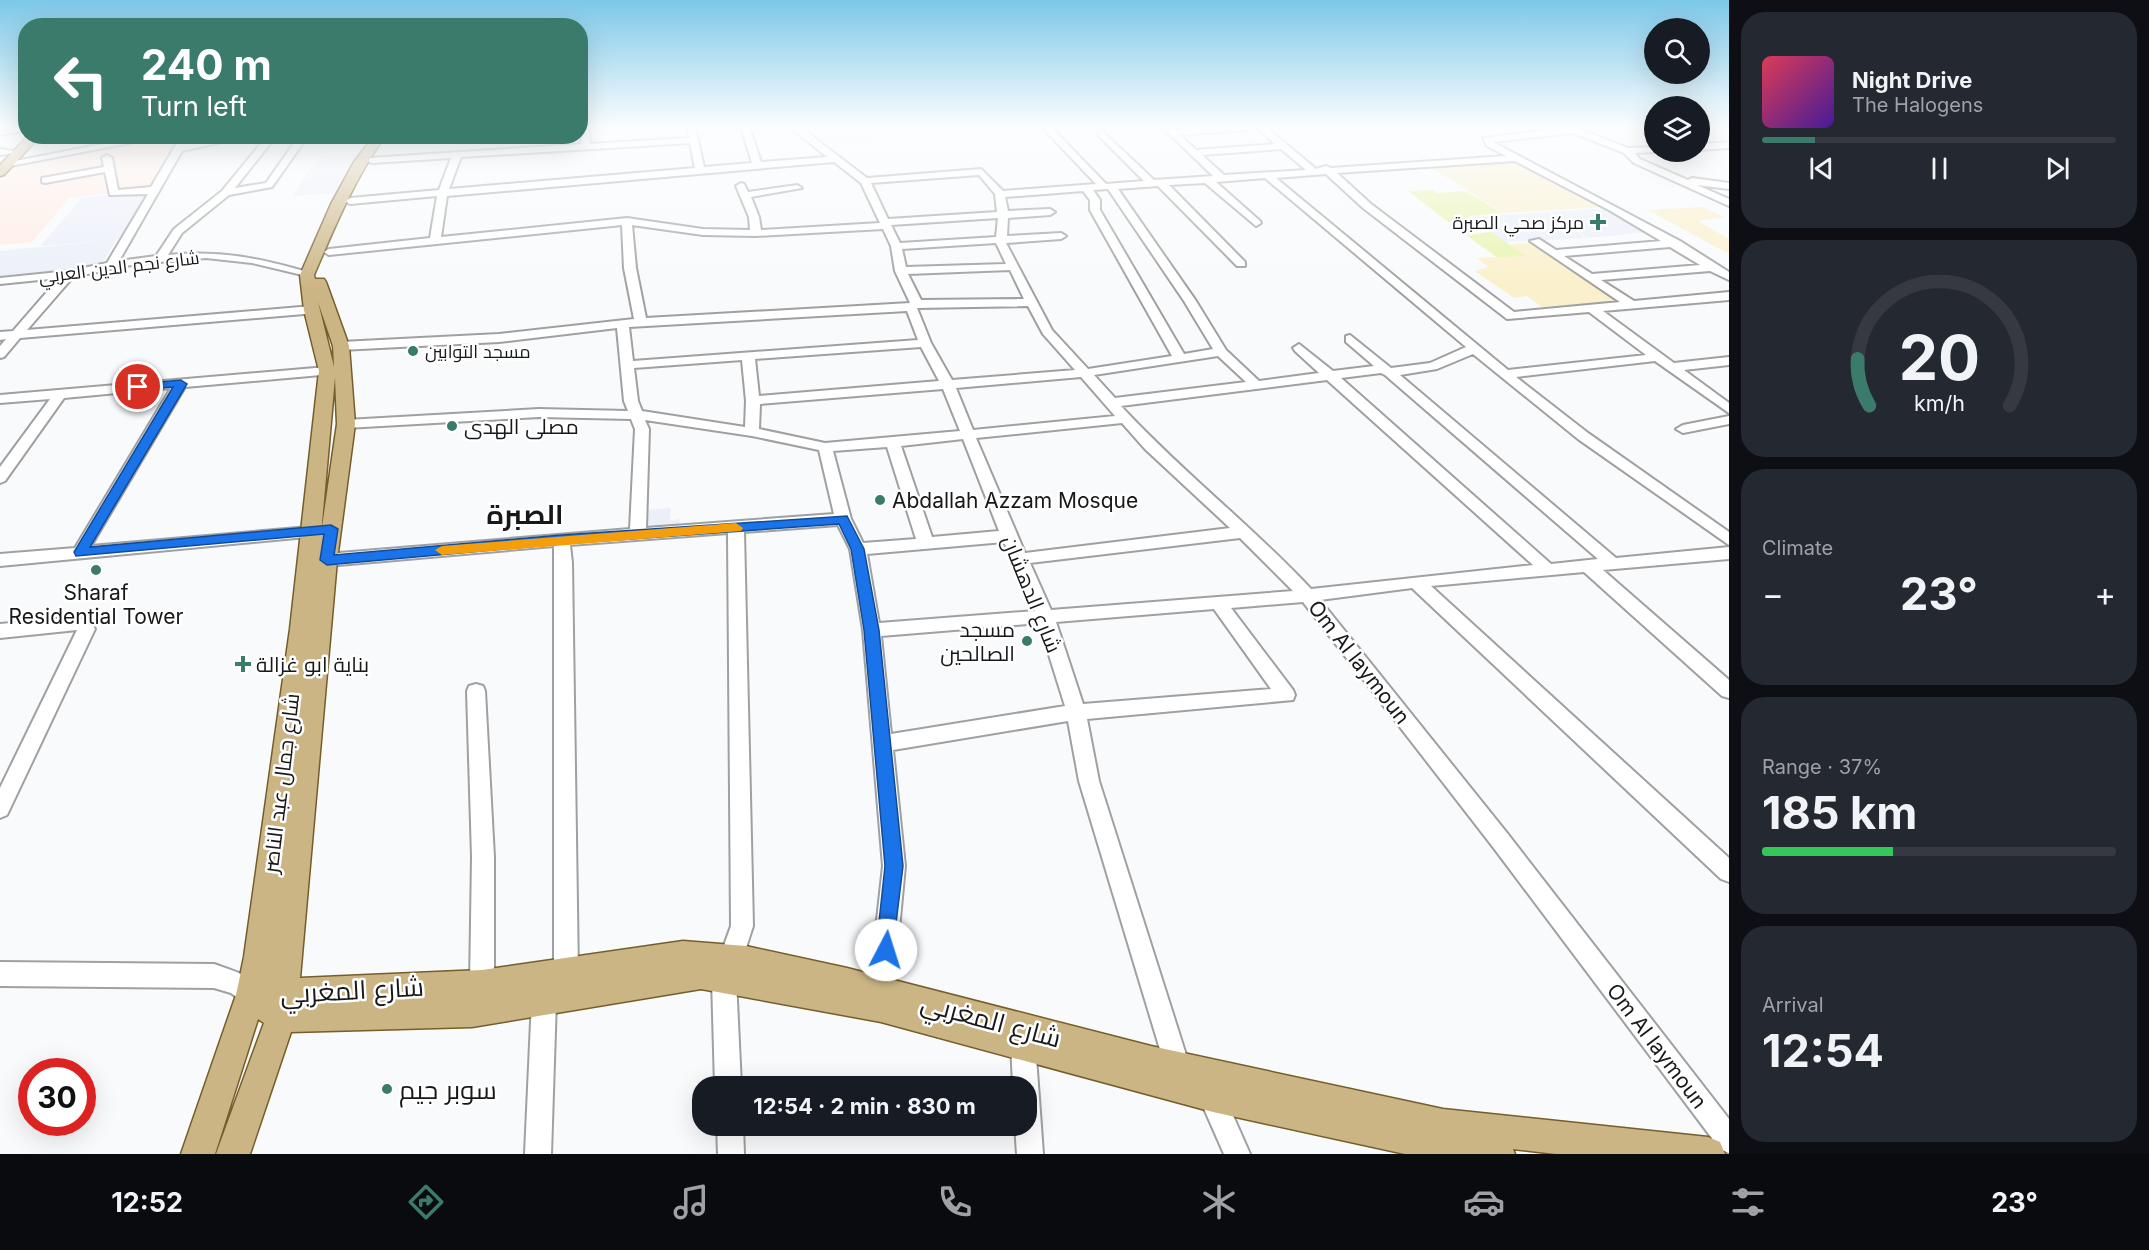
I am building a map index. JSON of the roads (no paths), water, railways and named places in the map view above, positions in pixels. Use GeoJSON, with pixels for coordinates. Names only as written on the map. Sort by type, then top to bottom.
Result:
{"type":"FeatureCollection","features":[{"type":"Feature","properties":{"kind":"main road","name":"شارع جمال عبد الناصر"},"geometry":{"type":"LineString","coordinates":[[233,1154],[281,1006],[287,970],[327,560],[322,530],[327,371],[312,310],[308,275],[337,204],[350,181]]}},
{"type":"Feature","properties":{"kind":"main road","name":"شارع جمال عبد الناصر"},"geometry":{"type":"LineString","coordinates":[[198,1154],[251,995],[259,957],[322,530],[346,424],[340,346],[319,281],[350,201],[361,181]]}},
{"type":"Feature","properties":{"kind":"main road","name":"شارع المغربي"},"geometry":{"type":"LineString","coordinates":[[281,1006],[483,985],[683,955],[727,969],[1023,1043],[1213,1096],[1450,1147],[1498,1154]]}},
{"type":"Feature","properties":{"kind":"main road","name":"شارع المغربي"},"geometry":{"type":"LineString","coordinates":[[251,995],[281,1006],[472,1012],[701,974],[727,969],[746,960],[1177,1066],[1443,1125],[1708,1154]]}},
{"type":"Feature","properties":{"kind":"street"},"geometry":{"type":"LineString","coordinates":[[111,181],[114,193],[156,190]]}},
{"type":"Feature","properties":{"kind":"street"},"geometry":{"type":"LineString","coordinates":[[110,267],[161,181]]}},
{"type":"Feature","properties":{"kind":"street"},"geometry":{"type":"LineString","coordinates":[[160,258],[178,231],[226,194],[236,181]]}},
{"type":"Feature","properties":{"kind":"street"},"geometry":{"type":"LineString","coordinates":[[226,194],[269,185],[272,181]]}},
{"type":"Feature","properties":{"kind":"street"},"geometry":{"type":"LineString","coordinates":[[435,240],[447,181]]}},
{"type":"Feature","properties":{"kind":"street"},"geometry":{"type":"LineString","coordinates":[[350,201],[568,181]]}},
{"type":"Feature","properties":{"kind":"street","name":"شارع الدهشان"},"geometry":{"type":"LineString","coordinates":[[865,181],[896,246],[901,271],[925,343],[948,385],[1009,536],[1045,615],[1076,712],[1089,781],[1177,1066]]}},
{"type":"Feature","properties":{"kind":"street"},"geometry":{"type":"LineString","coordinates":[[989,181],[1000,194],[1183,181]]}},
{"type":"Feature","properties":{"kind":"street"},"geometry":{"type":"LineString","coordinates":[[1102,181],[1190,301],[1221,352],[1256,384]]}},
{"type":"Feature","properties":{"kind":"street"},"geometry":{"type":"LineString","coordinates":[[1154,181],[1241,264]]}},
{"type":"Feature","properties":{"kind":"street"},"geometry":{"type":"LineString","coordinates":[[1209,181],[1256,223]]}},
{"type":"Feature","properties":{"kind":"street"},"geometry":{"type":"LineString","coordinates":[[1274,181],[1505,374],[1583,436],[1729,540]]}},
{"type":"Feature","properties":{"kind":"street"},"geometry":{"type":"LineString","coordinates":[[1339,181],[1367,206],[1511,316],[1729,296]]}},
{"type":"Feature","properties":{"kind":"street"},"geometry":{"type":"LineString","coordinates":[[1559,181],[1676,243],[1729,277]]}},
{"type":"Feature","properties":{"kind":"street"},"geometry":{"type":"LineString","coordinates":[[1682,181],[1729,203]]}},
{"type":"Feature","properties":{"kind":"street"},"geometry":{"type":"LineString","coordinates":[[1687,181],[1729,186]]}},
{"type":"Feature","properties":{"kind":"street"},"geometry":{"type":"LineString","coordinates":[[756,233],[754,217],[743,190],[797,188]]}},
{"type":"Feature","properties":{"kind":"street"},"geometry":{"type":"LineString","coordinates":[[1086,188],[1095,200],[1095,210],[1180,358]]}},
{"type":"Feature","properties":{"kind":"street","name":"Om Al laymoun"},"geometry":{"type":"LineString","coordinates":[[1000,194],[1003,216],[1001,239],[1012,267],[1047,331],[1150,446],[1244,532],[1307,596],[1500,840],[1729,1140]]}},
{"type":"Feature","properties":{"kind":"street"},"geometry":{"type":"LineString","coordinates":[[329,252],[627,220],[703,232],[756,233],[1050,212]]}},
{"type":"Feature","properties":{"kind":"street"},"geometry":{"type":"LineString","coordinates":[[627,220],[630,268],[641,322]]}},
{"type":"Feature","properties":{"kind":"street"},"geometry":{"type":"LineString","coordinates":[[896,246],[1060,236]]}},
{"type":"Feature","properties":{"kind":"street"},"geometry":{"type":"LineString","coordinates":[[1536,241],[1593,277],[1630,304]]}},
{"type":"Feature","properties":{"kind":"street"},"geometry":{"type":"LineString","coordinates":[[1556,254],[1676,243]]}},
{"type":"Feature","properties":{"kind":"street","name":"شارع نجم الدين العربي"},"geometry":{"type":"LineString","coordinates":[[0,281],[69,274],[160,258],[225,256],[253,260],[308,275]]}},
{"type":"Feature","properties":{"kind":"street"},"geometry":{"type":"LineString","coordinates":[[901,271],[1012,267]]}},
{"type":"Feature","properties":{"kind":"street"},"geometry":{"type":"LineString","coordinates":[[1593,277],[1713,267]]}},
{"type":"Feature","properties":{"kind":"street"},"geometry":{"type":"LineString","coordinates":[[0,354],[69,274]]}},
{"type":"Feature","properties":{"kind":"street"},"geometry":{"type":"LineString","coordinates":[[340,346],[499,338],[641,322],[914,305],[1031,302]]}},
{"type":"Feature","properties":{"kind":"street"},"geometry":{"type":"LineString","coordinates":[[1592,309],[1729,409]]}},
{"type":"Feature","properties":{"kind":"street"},"geometry":{"type":"LineString","coordinates":[[0,336],[312,310]]}},
{"type":"Feature","properties":{"kind":"street"},"geometry":{"type":"LineString","coordinates":[[623,325],[631,401],[639,415],[643,448],[638,536]]}},
{"type":"Feature","properties":{"kind":"street"},"geometry":{"type":"LineString","coordinates":[[1350,339],[1612,563]]}},
{"type":"Feature","properties":{"kind":"street"},"geometry":{"type":"LineString","coordinates":[[627,364],[925,343]]}},
{"type":"Feature","properties":{"kind":"street"},"geometry":{"type":"LineString","coordinates":[[1299,348],[1548,570]]}},
{"type":"Feature","properties":{"kind":"street"},"geometry":{"type":"LineString","coordinates":[[1111,403],[1256,384],[1418,370],[1449,363],[1474,348]]}},
{"type":"Feature","properties":{"kind":"street"},"geometry":{"type":"LineString","coordinates":[[753,401],[1084,373],[1221,352]]}},
{"type":"Feature","properties":{"kind":"street"},"geometry":{"type":"LineString","coordinates":[[748,357],[753,401],[752,432]]}},
{"type":"Feature","properties":{"kind":"street"},"geometry":{"type":"LineString","coordinates":[[1505,374],[1659,357]]}},
{"type":"Feature","properties":{"kind":"street"},"geometry":{"type":"LineString","coordinates":[[1674,367],[1729,362]]}},
{"type":"Feature","properties":{"kind":"street"},"geometry":{"type":"LineString","coordinates":[[0,399],[327,371]]}},
{"type":"Feature","properties":{"kind":"street"},"geometry":{"type":"LineString","coordinates":[[80,552],[181,384]]}},
{"type":"Feature","properties":{"kind":"street"},"geometry":{"type":"LineString","coordinates":[[0,478],[60,393]]}},
{"type":"Feature","properties":{"kind":"street"},"geometry":{"type":"LineString","coordinates":[[346,424],[539,413],[639,415],[752,432],[825,447],[893,443],[1125,419]]}},
{"type":"Feature","properties":{"kind":"street"},"geometry":{"type":"LineString","coordinates":[[1683,429],[1729,420]]}},
{"type":"Feature","properties":{"kind":"street"},"geometry":{"type":"LineString","coordinates":[[893,443],[926,544]]}},
{"type":"Feature","properties":{"kind":"street"},"geometry":{"type":"LineString","coordinates":[[825,447],[843,519],[858,549],[872,630],[894,866],[881,992]]}},
{"type":"Feature","properties":{"kind":"street"},"geometry":{"type":"LineString","coordinates":[[327,560],[843,519]]}},
{"type":"Feature","properties":{"kind":"street"},"geometry":{"type":"LineString","coordinates":[[728,1076],[727,969],[742,926],[736,528]]}},
{"type":"Feature","properties":{"kind":"street"},"geometry":{"type":"LineString","coordinates":[[0,560],[322,530]]}},
{"type":"Feature","properties":{"kind":"street"},"geometry":{"type":"LineString","coordinates":[[1019,559],[1244,532]]}},
{"type":"Feature","properties":{"kind":"street"},"geometry":{"type":"LineString","coordinates":[[858,549],[1009,536]]}},
{"type":"Feature","properties":{"kind":"street"},"geometry":{"type":"LineString","coordinates":[[561,540],[564,563],[566,973]]}},
{"type":"Feature","properties":{"kind":"street"},"geometry":{"type":"LineString","coordinates":[[872,630],[1307,596],[1416,582],[1729,553]]}},
{"type":"Feature","properties":{"kind":"street"},"geometry":{"type":"LineString","coordinates":[[1586,565],[1729,691]]}},
{"type":"Feature","properties":{"kind":"street"},"geometry":{"type":"LineString","coordinates":[[1416,582],[1729,872]]}},
{"type":"Feature","properties":{"kind":"street"},"geometry":{"type":"LineString","coordinates":[[882,744],[1076,712],[1286,695],[1230,622],[1219,603]]}},
{"type":"Feature","properties":{"kind":"street"},"geometry":{"type":"LineString","coordinates":[[0,631],[74,623],[86,629],[0,810]]}},
{"type":"Feature","properties":{"kind":"street"},"geometry":{"type":"LineString","coordinates":[[476,691],[483,857],[483,985]]}},
{"type":"Feature","properties":{"kind":"street"},"geometry":{"type":"LineString","coordinates":[[0,974],[214,976],[238,984],[251,995]]}},
{"type":"Feature","properties":{"kind":"street"},"geometry":{"type":"LineString","coordinates":[[538,1154],[544,1000]]}},
{"type":"Feature","properties":{"kind":"street"},"geometry":{"type":"LineString","coordinates":[[1023,1043],[1025,1076]]}},
{"type":"Feature","properties":{"kind":"street"},"geometry":{"type":"LineString","coordinates":[[1177,1066],[1213,1096],[1237,1154]]}},
{"type":"Feature","properties":{"kind":"street"},"geometry":{"type":"LineString","coordinates":[[730,1136],[731,1154]]}},
{"type":"Feature","properties":{"kind":"street"},"geometry":{"type":"LineString","coordinates":[[1029,1136],[1030,1154]]}},
{"type":"Feature","properties":{"kind":"place","name":"مركز صحي الصبرة"},"geometry":{"type":"Point","coordinates":[1598,222]}},
{"type":"Feature","properties":{"kind":"place","name":"مسجد التوابين"},"geometry":{"type":"Point","coordinates":[413,351]}},
{"type":"Feature","properties":{"kind":"place","name":"مصلى الهدى"},"geometry":{"type":"Point","coordinates":[452,426]}},
{"type":"Feature","properties":{"kind":"place","name":"Abdallah Azzam Mosque"},"geometry":{"type":"Point","coordinates":[880,500]}},
{"type":"Feature","properties":{"kind":"place","name":"Sharaf Residential Tower"},"geometry":{"type":"Point","coordinates":[96,570]}},
{"type":"Feature","properties":{"kind":"place","name":"مسجد الصالحين"},"geometry":{"type":"Point","coordinates":[1027,641]}},
{"type":"Feature","properties":{"kind":"place","name":"بناية ابو غزالة"},"geometry":{"type":"Point","coordinates":[243,664]}},
{"type":"Feature","properties":{"kind":"place","name":"سوبر جيم"},"geometry":{"type":"Point","coordinates":[387,1089]}},
{"type":"Feature","properties":{"kind":"district","name":"الصبرة"},"geometry":{"type":"Point","coordinates":[525,514]}}]}
